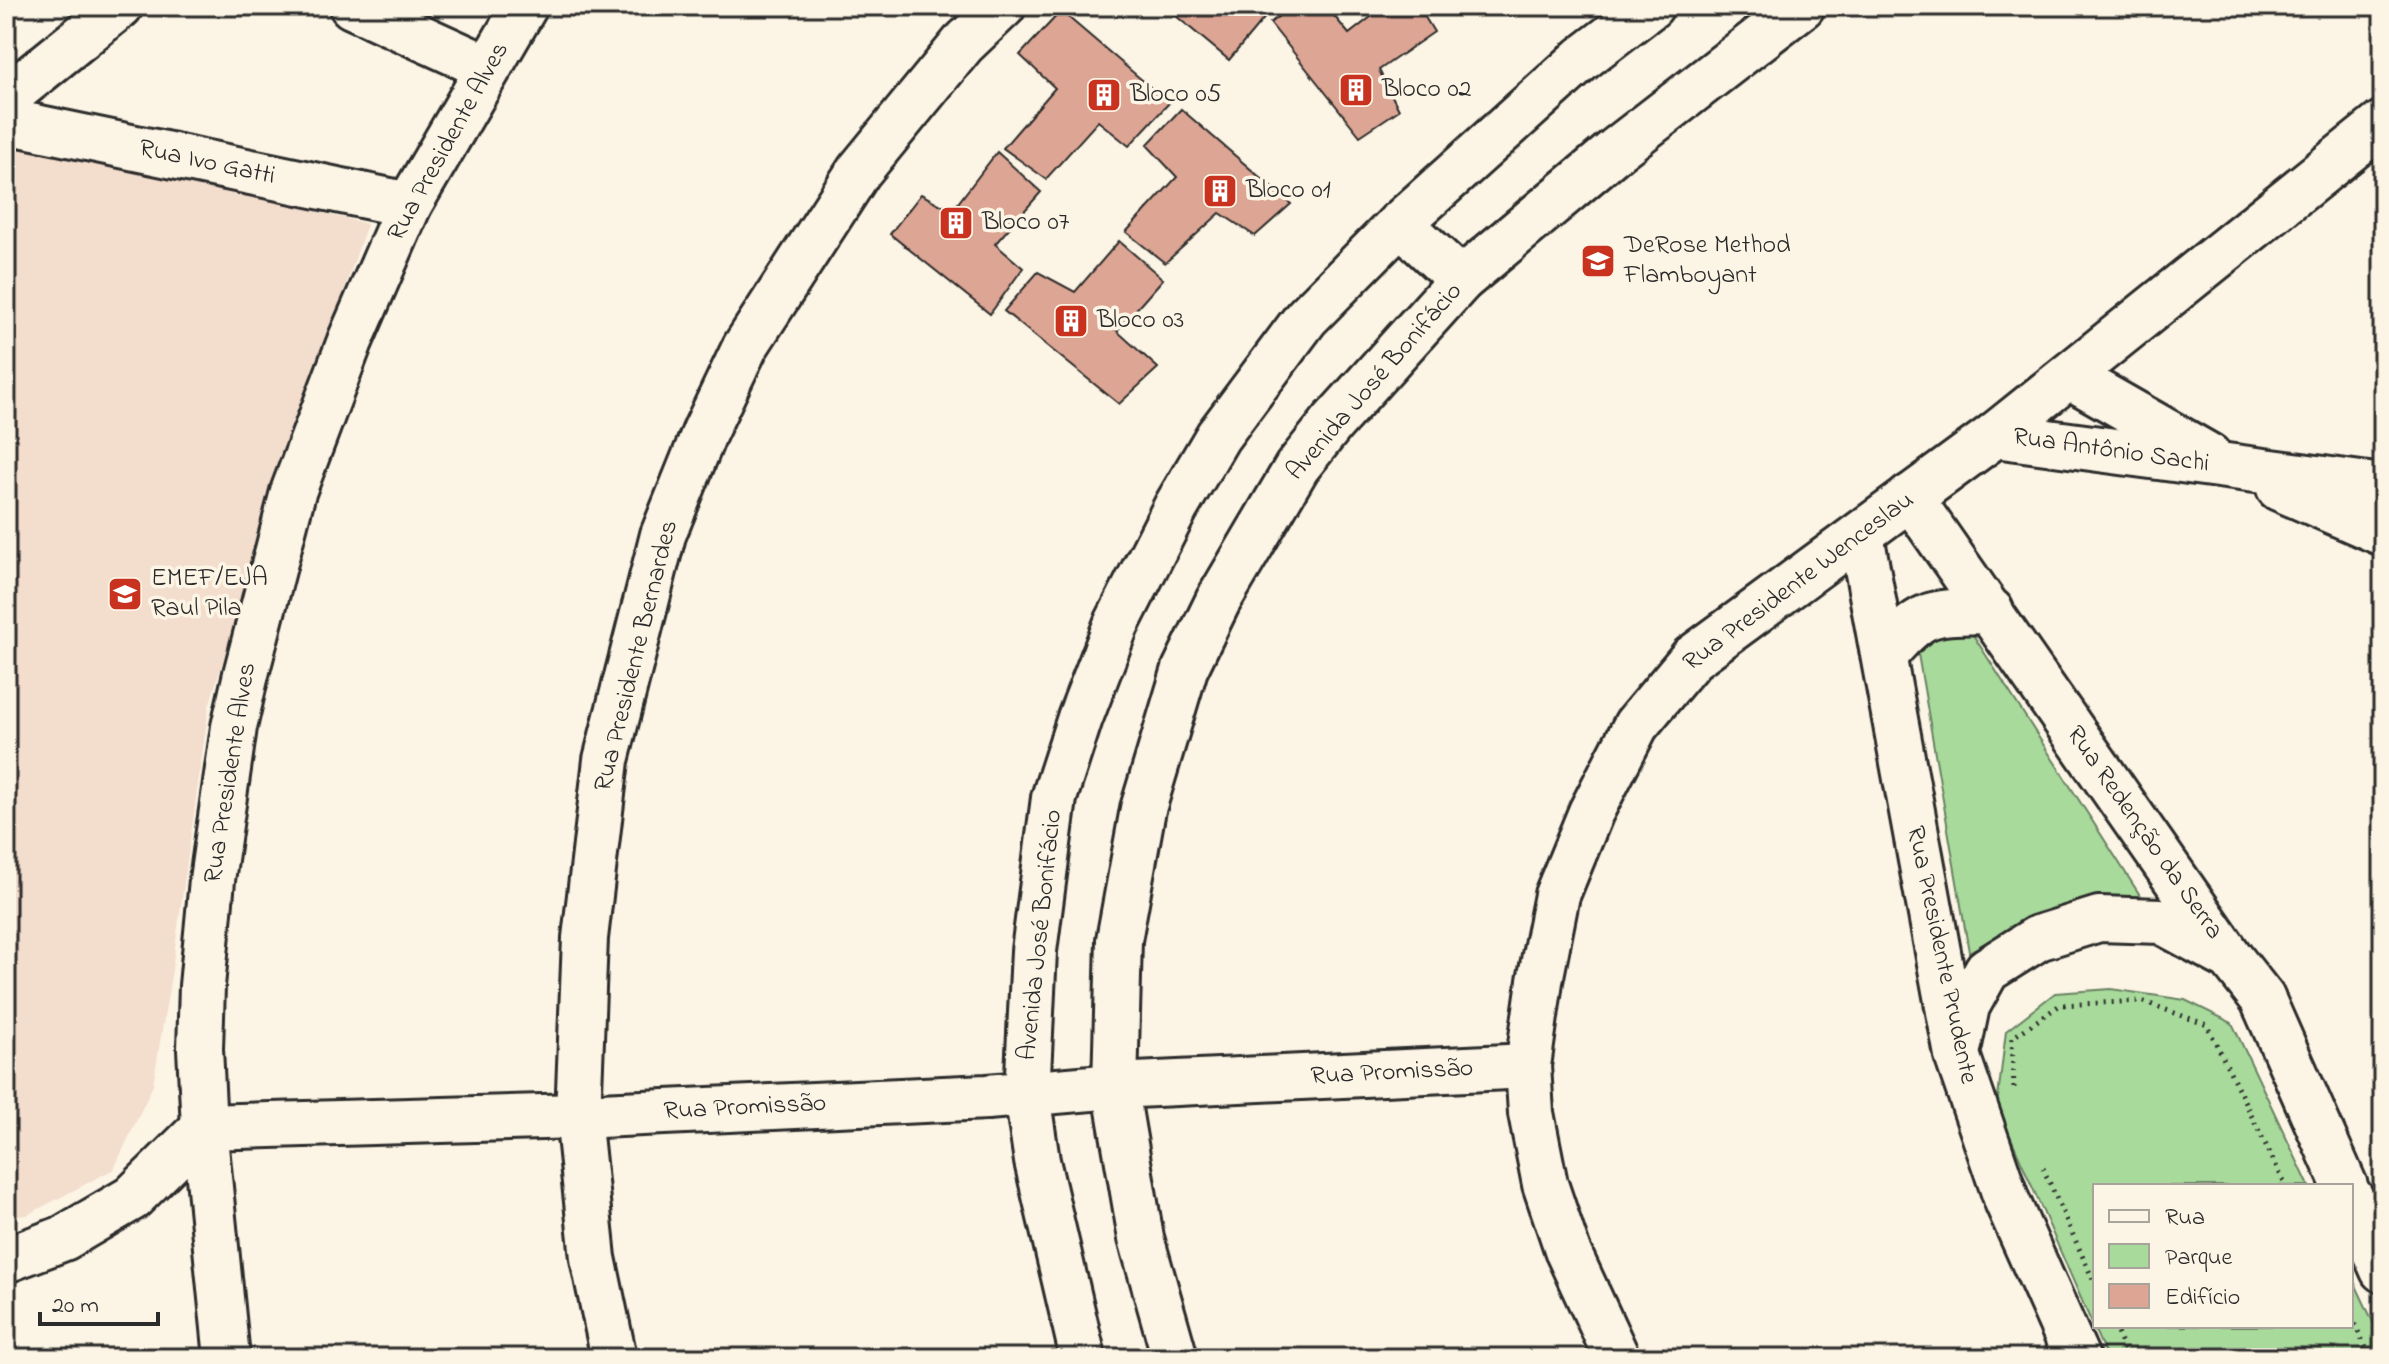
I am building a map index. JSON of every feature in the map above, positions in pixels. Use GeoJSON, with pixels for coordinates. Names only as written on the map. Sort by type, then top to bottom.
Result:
{"type":"FeatureCollection","features":[{"type":"Feature","properties":{"kind":"street"},"geometry":{"type":"LineString","coordinates":[[6,98],[120,6]]}},
{"type":"Feature","properties":{"kind":"street"},"geometry":{"type":"LineString","coordinates":[[352,6],[488,68]]}},
{"type":"Feature","properties":{"kind":"street","name":"Rua Presidente Alves"},"geometry":{"type":"LineString","coordinates":[[227,1358],[204,1127],[200,1049],[203,971],[212,880],[229,758],[243,687],[293,492],[350,341],[409,205],[525,6]]}},
{"type":"Feature","properties":{"kind":"street","name":"Rua Presidente Bernardes"},"geometry":{"type":"LineString","coordinates":[[614,1358],[593,1258],[578,1116],[585,938],[606,760],[663,535],[705,431],[753,334],[859,171],[963,44],[1003,6]]}},
{"type":"Feature","properties":{"kind":"street","name":"Avenida José Bonifácio"},"geometry":{"type":"LineString","coordinates":[[1083,1358],[1037,1161],[1027,1095],[1034,951],[1054,798],[1080,718],[1116,625],[1176,507],[1218,436],[1306,318],[1400,223],[1583,58],[1651,6]]}},
{"type":"Feature","properties":{"kind":"street","name":"Avenida José Bonifácio"},"geometry":{"type":"LineString","coordinates":[[1175,1358],[1141,1238],[1115,1086],[1119,940],[1143,809],[1185,669],[1218,601],[1297,467],[1333,422],[1461,280],[1616,150],[1802,6]]}},
{"type":"Feature","properties":{"kind":"street","name":"Rua Ivo Gatti"},"geometry":{"type":"LineString","coordinates":[[6,121],[409,205]]}},
{"type":"Feature","properties":{"kind":"street","name":"Rua Presidente Wenceslau"},"geometry":{"type":"LineString","coordinates":[[1617,1358],[1568,1252],[1545,1184],[1531,1113],[1528,1066],[1557,895],[1591,812],[1636,725],[1692,658],[1995,435],[2383,123]]}},
{"type":"Feature","properties":{"kind":"street"},"geometry":{"type":"LineString","coordinates":[[1400,223],[1461,280]]}},
{"type":"Feature","properties":{"kind":"street","name":"Rua Antônio Sachi"},"geometry":{"type":"LineString","coordinates":[[2069,376],[2227,466]]}},
{"type":"Feature","properties":{"kind":"street","name":"Rua Antônio Sachi"},"geometry":{"type":"LineString","coordinates":[[1995,435],[2383,487]]}},
{"type":"Feature","properties":{"kind":"street"},"geometry":{"type":"LineString","coordinates":[[2227,466],[2383,533]]}},
{"type":"Feature","properties":{"kind":"street","name":"Rua Redenção da Serra"},"geometry":{"type":"LineString","coordinates":[[1910,497],[2232,960],[2262,998],[2344,1184]]}},
{"type":"Feature","properties":{"kind":"street","name":"Rua Presidente Prudente"},"geometry":{"type":"LineString","coordinates":[[1861,535],[1957,1055],[2007,1201],[2077,1358]]}},
{"type":"Feature","properties":{"kind":"street"},"geometry":{"type":"LineString","coordinates":[[1884,656],[1903,633],[1920,619],[1944,611],[1991,611]]}},
{"type":"Feature","properties":{"kind":"street"},"geometry":{"type":"LineString","coordinates":[[1957,1055],[1967,1006],[1987,970],[2038,938],[2099,919],[2161,921],[2232,960]]}},
{"type":"Feature","properties":{"kind":"street","name":"Rua Promissão"},"geometry":{"type":"LineString","coordinates":[[204,1127],[578,1116],[1027,1095],[1115,1086],[1528,1066]]}},
{"type":"Feature","properties":{"kind":"street"},"geometry":{"type":"LineString","coordinates":[[6,1260],[64,1238],[132,1198],[204,1127]]}},
{"type":"Feature","properties":{"kind":"street"},"geometry":{"type":"LineString","coordinates":[[2353,1202],[2383,1270]]}},
{"type":"Feature","properties":{"kind":"path"},"geometry":{"type":"LineString","coordinates":[[2015,1092],[2012,1038],[2060,1005],[2142,1001],[2207,1025],[2285,1184]]}},
{"type":"Feature","properties":{"kind":"path"},"geometry":{"type":"LineString","coordinates":[[2040,1160],[2093,1279]]}},
{"type":"Feature","properties":{"kind":"path"},"geometry":{"type":"LineString","coordinates":[[2353,1321],[2371,1358]]}},
{"type":"Feature","properties":{"kind":"path"},"geometry":{"type":"LineString","coordinates":[[2115,1328],[2128,1358]]}},
{"type":"Feature","properties":{"kind":"shaded area","name":"EMEF/EJA Raul Pila"},"geometry":{"type":"Polygon","coordinates":[[[6,134],[367,224],[278,482],[209,706],[153,1085],[114,1169],[27,1215],[6,1217],[6,134]]]}},
{"type":"Feature","properties":{"kind":"green space"},"geometry":{"type":"Polygon","coordinates":[[[1966,624],[2143,900],[2049,911],[1969,952],[1917,648],[1966,624]]]}},
{"type":"Feature","properties":{"kind":"green space"},"geometry":{"type":"Polygon","coordinates":[[[2111,989],[2185,1000],[2232,1023],[2308,1184],[2093,1184],[2093,1326],[1997,1106],[2006,1031],[2055,993],[2111,989]]]}},
{"type":"Feature","properties":{"kind":"green space"},"geometry":{"type":"Polygon","coordinates":[[[2353,1279],[2383,1343],[2383,1358],[2107,1358],[2094,1328],[2353,1328],[2353,1279]]]}},
{"type":"Feature","properties":{"kind":"building"},"geometry":{"type":"Polygon","coordinates":[[[1164,6],[1256,6],[1266,16],[1229,60],[1164,6]]]}},
{"type":"Feature","properties":{"kind":"building","name":"Bloco 02"},"geometry":{"type":"Polygon","coordinates":[[[1292,6],[1326,6],[1349,34],[1385,6],[1418,6],[1434,32],[1379,70],[1399,110],[1360,136],[1270,23],[1292,6]]]}},
{"type":"Feature","properties":{"kind":"building","name":"Bloco 05"},"geometry":{"type":"Polygon","coordinates":[[[1061,11],[1169,103],[1129,146],[1098,121],[1046,179],[1003,148],[1055,88],[1020,55],[1061,11]]]}},
{"type":"Feature","properties":{"kind":"building","name":"Bloco 01"},"geometry":{"type":"Polygon","coordinates":[[[1181,109],[1291,204],[1255,236],[1220,213],[1165,263],[1126,232],[1177,177],[1147,145],[1181,109]]]}},
{"type":"Feature","properties":{"kind":"building","name":"Bloco 07"},"geometry":{"type":"Polygon","coordinates":[[[997,152],[1041,192],[995,244],[1023,268],[990,314],[890,234],[921,194],[952,211],[997,152]]]}},
{"type":"Feature","properties":{"kind":"building","name":"Bloco 03"},"geometry":{"type":"Polygon","coordinates":[[[1119,241],[1163,279],[1117,331],[1158,368],[1119,404],[1004,311],[1038,272],[1075,292],[1119,241]]]}},
{"type":"Feature","properties":{"kind":"place","name":"Bloco 02"},"geometry":{"type":"Point","coordinates":[1356,90]}},
{"type":"Feature","properties":{"kind":"place","name":"Bloco 05"},"geometry":{"type":"Point","coordinates":[1104,95]}},
{"type":"Feature","properties":{"kind":"place","name":"Bloco 01"},"geometry":{"type":"Point","coordinates":[1220,191]}},
{"type":"Feature","properties":{"kind":"place","name":"Bloco 07"},"geometry":{"type":"Point","coordinates":[956,223]}},
{"type":"Feature","properties":{"kind":"place","name":"DeRose Method Flamboyant"},"geometry":{"type":"Point","coordinates":[1598,261]}},
{"type":"Feature","properties":{"kind":"place","name":"Bloco 03"},"geometry":{"type":"Point","coordinates":[1071,321]}},
{"type":"Feature","properties":{"kind":"place","name":"EMEF/EJA Raul Pila"},"geometry":{"type":"Point","coordinates":[125,594]}}]}
